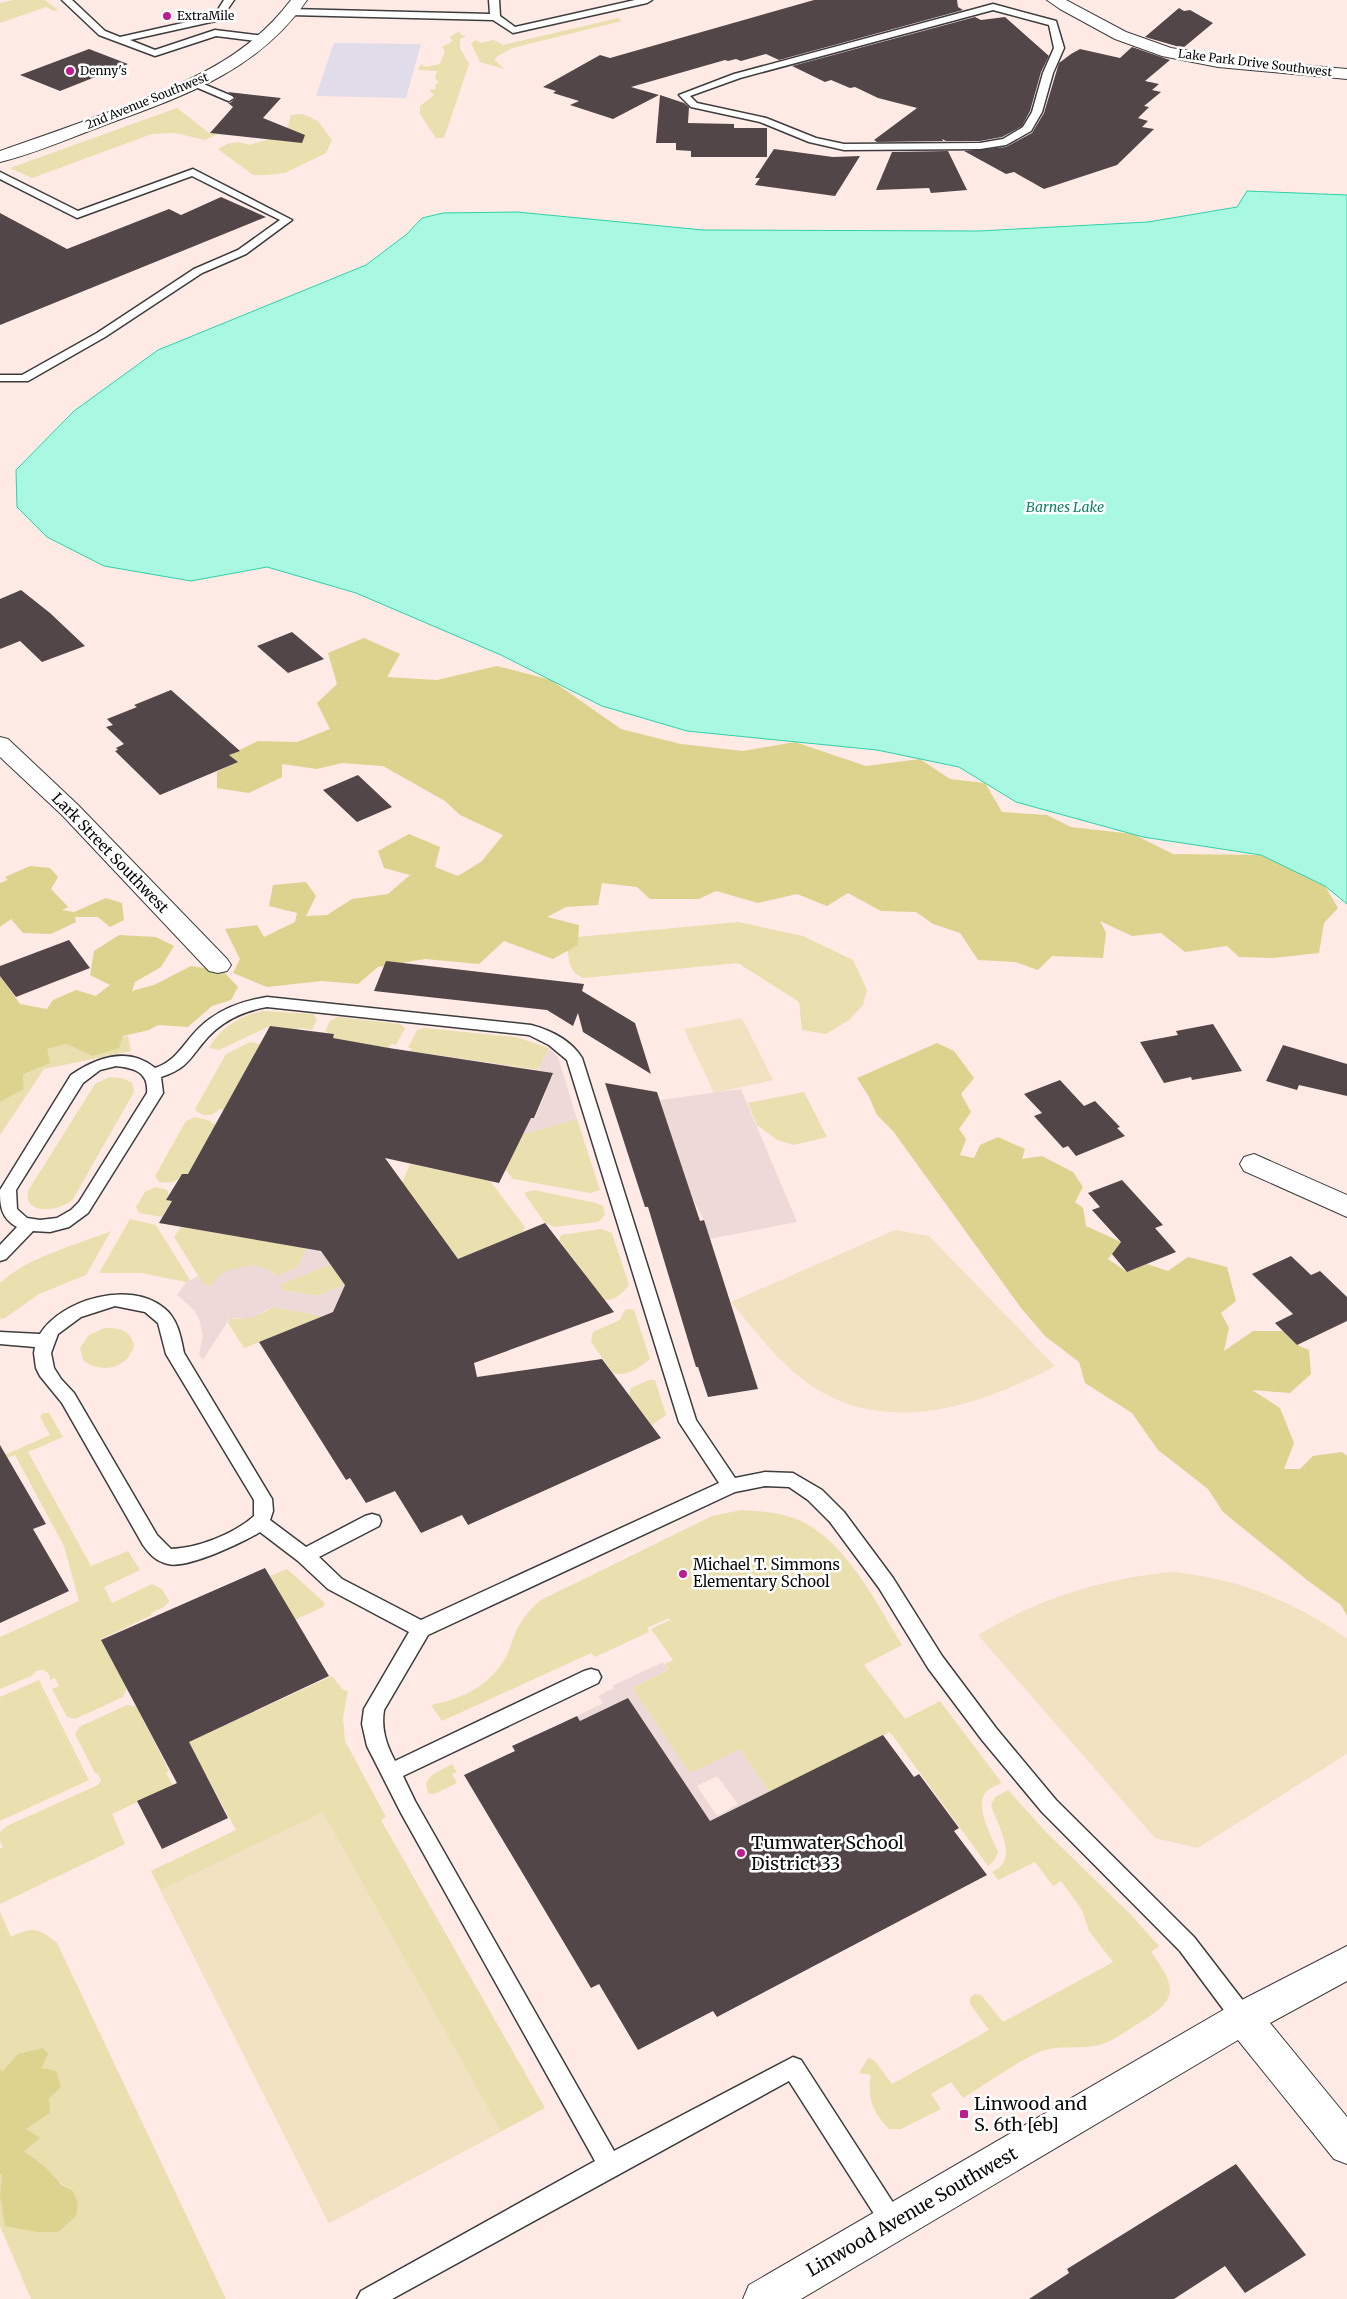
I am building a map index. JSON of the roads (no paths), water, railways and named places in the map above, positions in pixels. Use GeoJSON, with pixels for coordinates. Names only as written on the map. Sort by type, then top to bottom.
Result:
{"type":"FeatureCollection","features":[{"type":"Feature","properties":{"kind":"street","name":"Lake Park Drive Southwest"},"geometry":{"type":"LineString","coordinates":[[1055,0],[1141,44],[1185,57],[1347,74]]}},
{"type":"Feature","properties":{"kind":"street","name":"2nd Avenue Southwest"},"geometry":{"type":"LineString","coordinates":[[0,156],[146,104],[194,84],[251,51],[265,39],[295,6]]}},
{"type":"Feature","properties":{"kind":"street"},"geometry":{"type":"LineString","coordinates":[[1053,23],[1083,16]]}},
{"type":"Feature","properties":{"kind":"street","name":"Lark Street Southwest"},"geometry":{"type":"LineString","coordinates":[[0,744],[70,810],[218,965]]}},
{"type":"Feature","properties":{"kind":"street"},"geometry":{"type":"LineString","coordinates":[[1254,1164],[1347,1208]]}},
{"type":"Feature","properties":{"kind":"street","name":"Linwood Avenue Southwest"},"geometry":{"type":"LineString","coordinates":[[763,2299],[1243,2018],[1347,1962]]}},
{"type":"Feature","properties":{"kind":"street"},"geometry":{"type":"LineString","coordinates":[[1243,2018],[1347,2146]]}},
{"type":"Feature","properties":{"kind":"lane"},"geometry":{"type":"LineString","coordinates":[[67,0],[102,33],[155,54],[215,33],[265,39]]}},
{"type":"Feature","properties":{"kind":"lane"},"geometry":{"type":"LineString","coordinates":[[118,40],[216,18],[229,0]]}},
{"type":"Feature","properties":{"kind":"lane"},"geometry":{"type":"LineString","coordinates":[[494,0],[495,17]]}},
{"type":"Feature","properties":{"kind":"lane"},"geometry":{"type":"LineString","coordinates":[[295,6],[348,14],[360,10],[495,17],[513,30],[647,0]]}},
{"type":"Feature","properties":{"kind":"lane"},"geometry":{"type":"LineString","coordinates":[[348,14],[350,2]]}},
{"type":"Feature","properties":{"kind":"lane"},"geometry":{"type":"LineString","coordinates":[[993,7],[1011,10],[1037,21],[1053,23],[1059,48],[1048,73],[1038,112],[1027,129],[1006,142],[980,146],[844,147],[813,140],[763,120],[694,105],[684,95],[737,76],[993,7]]}},
{"type":"Feature","properties":{"kind":"lane"},"geometry":{"type":"LineString","coordinates":[[194,84],[229,98]]}},
{"type":"Feature","properties":{"kind":"lane"},"geometry":{"type":"LineString","coordinates":[[0,175],[76,215],[193,172],[287,220],[242,252],[198,271],[101,335],[24,379],[0,378]]}},
{"type":"Feature","properties":{"kind":"lane"},"geometry":{"type":"LineString","coordinates":[[152,1074],[177,1065],[199,1037],[230,1012],[250,1005],[267,1002],[532,1030],[557,1041],[574,1058],[688,1422],[732,1486]]}},
{"type":"Feature","properties":{"kind":"lane"},"geometry":{"type":"LineString","coordinates":[[116,1061],[137,1063],[152,1074],[155,1080],[155,1093],[79,1213],[60,1224],[38,1227],[14,1219],[8,1212],[6,1197],[77,1079],[95,1066],[116,1061]]}},
{"type":"Feature","properties":{"kind":"lane"},"geometry":{"type":"LineString","coordinates":[[0,1255],[29,1225]]}},
{"type":"Feature","properties":{"kind":"lane"},"geometry":{"type":"LineString","coordinates":[[115,1300],[135,1302],[154,1310],[167,1321],[172,1330],[175,1354],[262,1499],[265,1510],[260,1522],[251,1529],[192,1554],[171,1557],[162,1554],[150,1540],[68,1398],[50,1378],[44,1367],[42,1351],[46,1341],[59,1322],[69,1314],[90,1304],[115,1300]]}},
{"type":"Feature","properties":{"kind":"lane"},"geometry":{"type":"LineString","coordinates":[[0,1338],[46,1341]]}},
{"type":"Feature","properties":{"kind":"lane"},"geometry":{"type":"LineString","coordinates":[[610,2166],[390,1773],[377,1746],[372,1724],[374,1708],[421,1629],[732,1486],[765,1479],[793,1480],[815,1495],[837,1517],[886,1583],[936,1662],[989,1734],[1049,1806],[1187,1944],[1243,2018]]}},
{"type":"Feature","properties":{"kind":"lane"},"geometry":{"type":"LineString","coordinates":[[306,1556],[372,1521]]}},
{"type":"Feature","properties":{"kind":"lane"},"geometry":{"type":"LineString","coordinates":[[260,1522],[306,1556],[335,1584],[421,1629]]}},
{"type":"Feature","properties":{"kind":"lane"},"geometry":{"type":"LineString","coordinates":[[390,1773],[591,1677]]}},
{"type":"Feature","properties":{"kind":"lane"},"geometry":{"type":"LineString","coordinates":[[369,2299],[793,2067],[893,2223]]}},
{"type":"Feature","properties":{"kind":"water","name":"Barnes Lake"},"geometry":{"type":"Polygon","coordinates":[[[1247,191],[1347,195],[1347,904],[1325,886],[1261,855],[1143,837],[1016,802],[959,767],[877,750],[687,731],[602,706],[501,655],[356,593],[267,567],[191,581],[104,566],[47,537],[17,507],[16,470],[74,411],[158,350],[366,265],[407,234],[422,218],[443,213],[517,212],[703,230],[979,231],[1148,222],[1237,207],[1247,191]]]}},
{"type":"Feature","properties":{"kind":"place","name":"ExtraMile"},"geometry":{"type":"Point","coordinates":[167,16]}},
{"type":"Feature","properties":{"kind":"place","name":"Denny's"},"geometry":{"type":"Point","coordinates":[70,71]}},
{"type":"Feature","properties":{"kind":"place","name":"Michael T. Simmons Elementary School"},"geometry":{"type":"Point","coordinates":[683,1574]}},
{"type":"Feature","properties":{"kind":"place","name":"Tumwater School District 33"},"geometry":{"type":"Point","coordinates":[741,1853]}},
{"type":"Feature","properties":{"kind":"place","name":"Linwood and S. 6th [eb]"},"geometry":{"type":"Point","coordinates":[964,2114]}}]}
